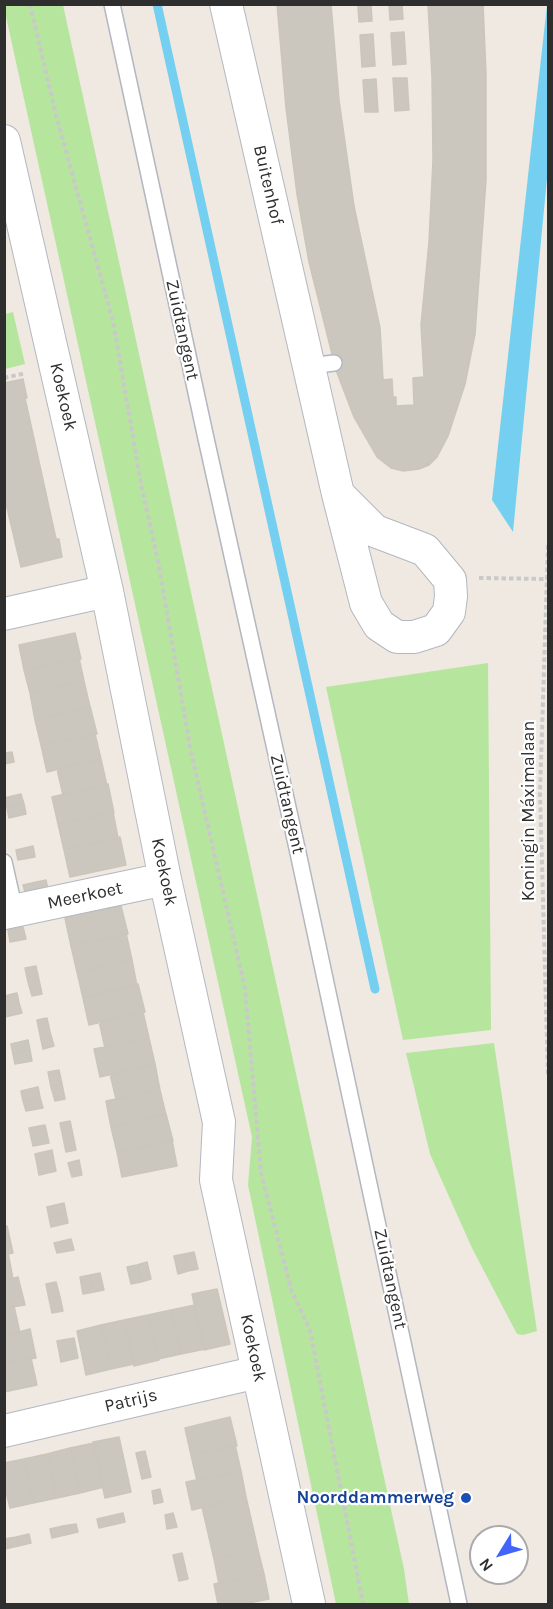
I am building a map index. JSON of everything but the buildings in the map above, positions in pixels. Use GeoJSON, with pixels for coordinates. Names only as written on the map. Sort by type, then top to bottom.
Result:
{"type":"FeatureCollection","features":[{"type":"Feature","properties":{"kind":"street","name":"Buitenhof"},"geometry":{"type":"LineString","coordinates":[[226,4],[322,365],[339,494],[366,603],[379,626],[397,637],[414,637],[436,630],[449,612],[452,596],[448,577]]}},
{"type":"Feature","properties":{"kind":"street","name":"Koekoek"},"geometry":{"type":"LineString","coordinates":[[4,141],[107,591],[165,879],[219,1122],[216,1180],[309,1605]]}},
{"type":"Feature","properties":{"kind":"street"},"geometry":{"type":"LineString","coordinates":[[339,494],[375,531],[425,550],[448,577]]}},
{"type":"Feature","properties":{"kind":"street"},"geometry":{"type":"LineString","coordinates":[[4,614],[107,591]]}},
{"type":"Feature","properties":{"kind":"street","name":"Meerkoet"},"geometry":{"type":"LineString","coordinates":[[10,912],[165,879]]}},
{"type":"Feature","properties":{"kind":"street","name":"Patrijs"},"geometry":{"type":"LineString","coordinates":[[4,1431],[258,1371]]}},
{"type":"Feature","properties":{"kind":"lane","name":"Zuidtangent"},"geometry":{"type":"LineString","coordinates":[[112,4],[300,860],[459,1605]]}},
{"type":"Feature","properties":{"kind":"lane"},"geometry":{"type":"LineString","coordinates":[[4,862],[10,912]]}},
{"type":"Feature","properties":{"kind":"path"},"geometry":{"type":"LineString","coordinates":[[30,4],[56,115],[113,321],[191,752],[245,988],[261,1173],[292,1292],[310,1330],[363,1605]]}},
{"type":"Feature","properties":{"kind":"path","name":"Koningin Máximalaan"},"geometry":{"type":"LineString","coordinates":[[549,545],[540,793],[549,1077]]}},
{"type":"Feature","properties":{"kind":"path"},"geometry":{"type":"LineString","coordinates":[[448,577],[547,579]]}},
{"type":"Feature","properties":{"kind":"green space"},"geometry":{"type":"Polygon","coordinates":[[[4,5],[63,5],[404,1569],[409,1604],[336,1604],[248,1185],[252,1137],[4,5]]]}},
{"type":"Feature","properties":{"kind":"green space"},"geometry":{"type":"Polygon","coordinates":[[[13,312],[25,364],[5,369],[5,314],[13,312]]]}},
{"type":"Feature","properties":{"kind":"green space"},"geometry":{"type":"Polygon","coordinates":[[[488,663],[491,1030],[403,1040],[326,687],[488,663]]]}},
{"type":"Feature","properties":{"kind":"green space"},"geometry":{"type":"Polygon","coordinates":[[[494,1043],[537,1331],[523,1335],[517,1334],[472,1248],[430,1154],[406,1053],[494,1043]]]}},
{"type":"Feature","properties":{"kind":"water"},"geometry":{"type":"Polygon","coordinates":[[[547,5],[548,168],[513,532],[492,500],[547,5]]]}},
{"type":"Feature","properties":{"kind":"waterway"},"geometry":{"type":"LineString","coordinates":[[157,4],[375,989]]}},
{"type":"Feature","properties":{"kind":"place","name":"Noorddammerweg"},"geometry":{"type":"Point","coordinates":[466,1498]}}]}
